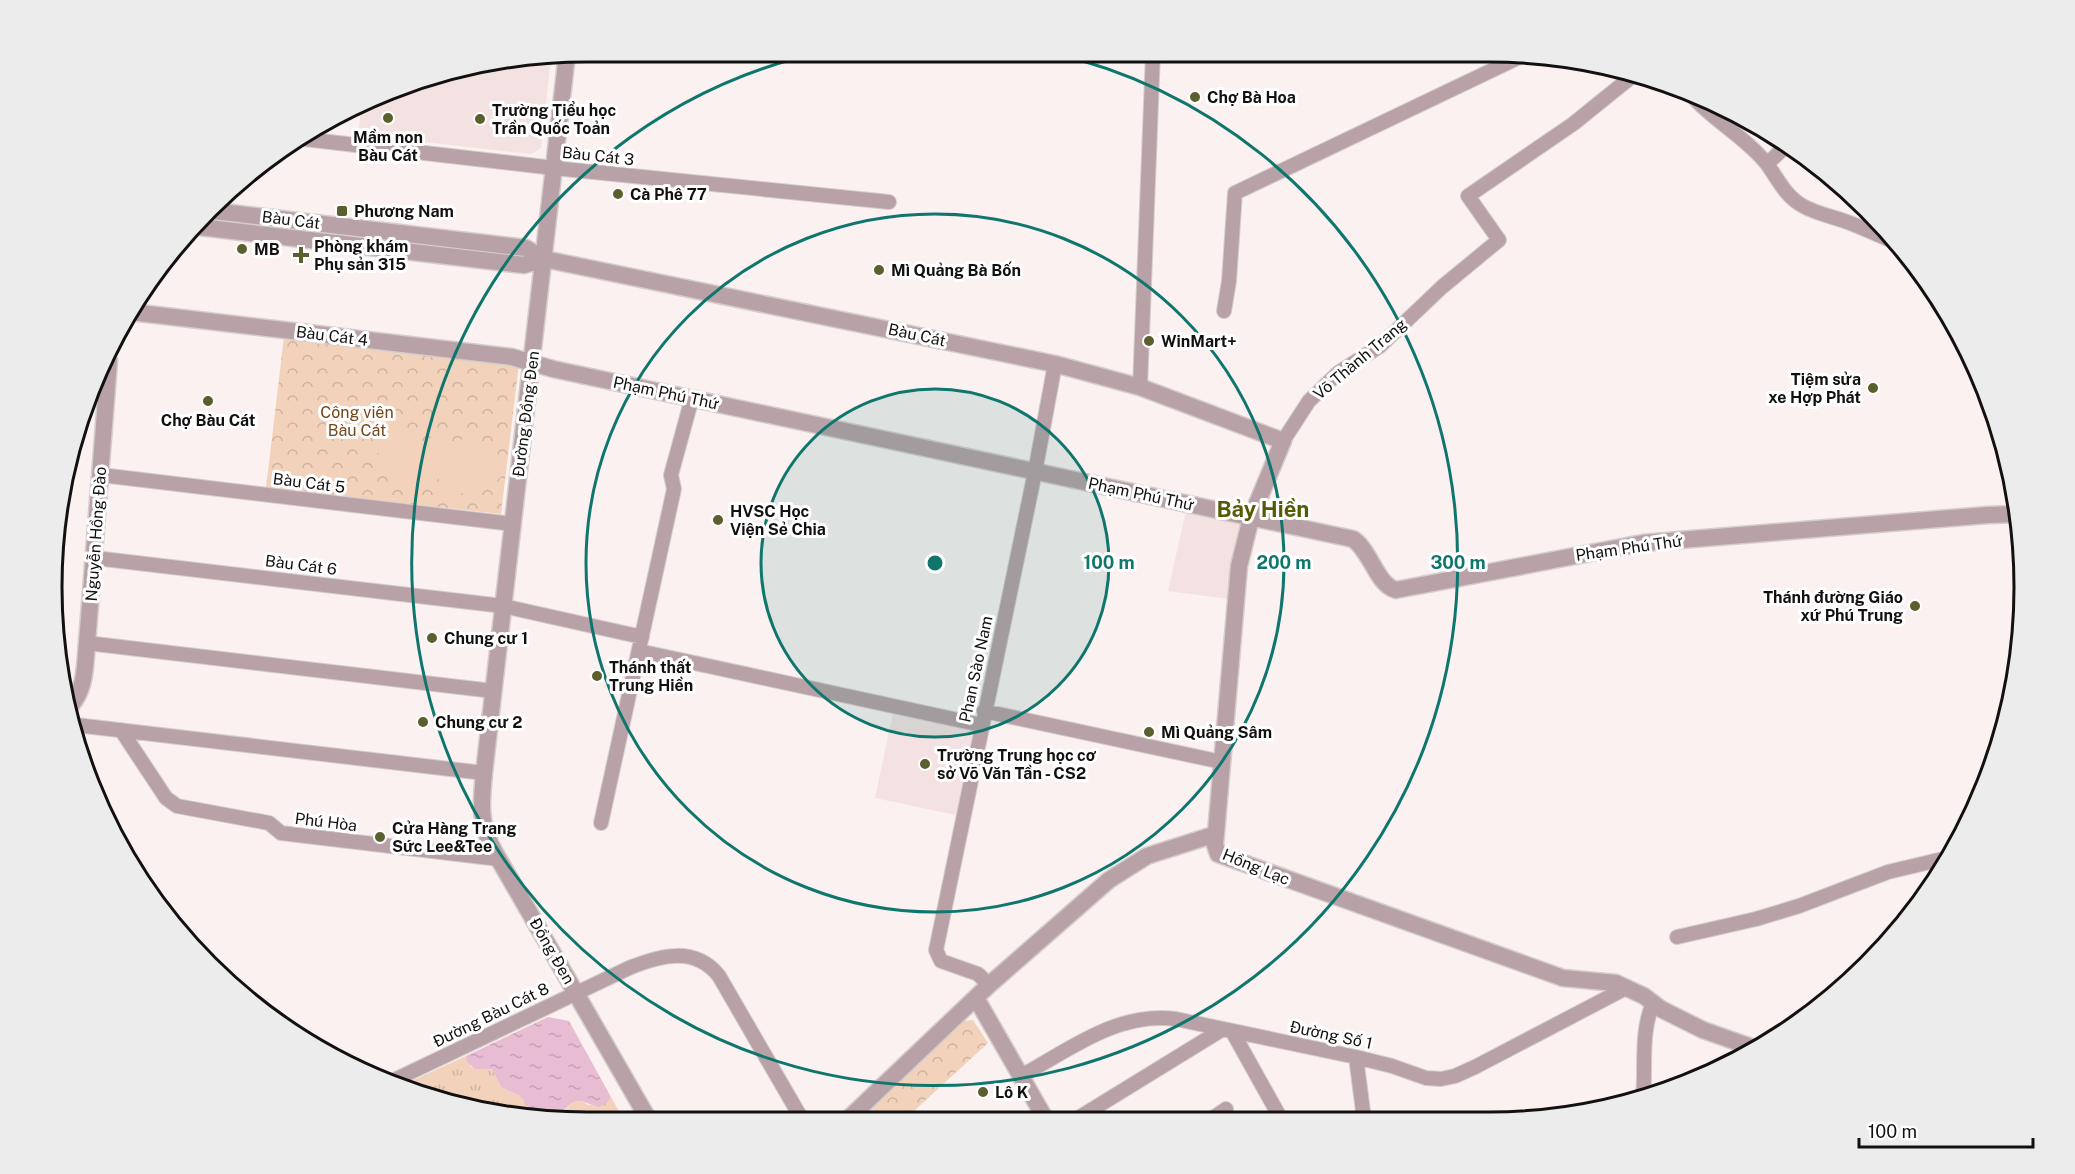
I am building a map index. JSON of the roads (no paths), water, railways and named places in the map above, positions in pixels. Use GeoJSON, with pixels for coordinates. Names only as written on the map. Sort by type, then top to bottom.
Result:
{"type":"FeatureCollection","features":[{"type":"Feature","properties":{"kind":"street"},"geometry":{"type":"LineString","coordinates":[[1140,387],[1153,62]]}},
{"type":"Feature","properties":{"kind":"street","name":"Đường Đồng Đen"},"geometry":{"type":"LineString","coordinates":[[484,773],[566,63]]}},
{"type":"Feature","properties":{"kind":"street"},"geometry":{"type":"LineString","coordinates":[[1224,311],[1229,281],[1235,193],[1508,63]]}},
{"type":"Feature","properties":{"kind":"street","name":"Võ Thành Trang"},"geometry":{"type":"LineString","coordinates":[[1216,834],[1237,586],[1244,544],[1251,518],[1282,441],[1309,401],[1338,373],[1380,346],[1442,286],[1499,240],[1468,196],[1573,123],[1627,80]]}},
{"type":"Feature","properties":{"kind":"street"},"geometry":{"type":"LineString","coordinates":[[1708,111],[1751,147],[1767,164],[1788,194],[1803,206],[1877,235]]}},
{"type":"Feature","properties":{"kind":"street","name":"Bàu Cát 3"},"geometry":{"type":"LineString","coordinates":[[311,140],[554,168],[889,202]]}},
{"type":"Feature","properties":{"kind":"street"},"geometry":{"type":"LineString","coordinates":[[1767,164],[1781,151]]}},
{"type":"Feature","properties":{"kind":"street","name":"Bàu Cát"},"geometry":{"type":"LineString","coordinates":[[219,212],[526,248],[544,259],[1055,364],[1140,387],[1282,441]]}},
{"type":"Feature","properties":{"kind":"street"},"geometry":{"type":"LineString","coordinates":[[336,243],[338,226]]}},
{"type":"Feature","properties":{"kind":"street","name":"Bàu Cát"},"geometry":{"type":"LineString","coordinates":[[204,228],[524,265],[544,259]]}},
{"type":"Feature","properties":{"kind":"street","name":"Bàu Cát 4"},"geometry":{"type":"LineString","coordinates":[[139,313],[512,357],[532,363]]}},
{"type":"Feature","properties":{"kind":"street","name":"Phạm Phú Thứ"},"geometry":{"type":"LineString","coordinates":[[532,363],[1353,539],[1363,548],[1385,584],[1392,589],[1399,590],[1643,543],[2008,514]]}},
{"type":"Feature","properties":{"kind":"street","name":"Phan Sào Nam"},"geometry":{"type":"LineString","coordinates":[[989,985],[978,974],[941,961],[936,951],[1035,472],[1055,364]]}},
{"type":"Feature","properties":{"kind":"street","name":"Nguyễn Hồng Đào"},"geometry":{"type":"LineString","coordinates":[[74,701],[82,685],[87,643],[108,372]]}},
{"type":"Feature","properties":{"kind":"street"},"geometry":{"type":"LineString","coordinates":[[601,823],[674,489],[671,475],[692,398]]}},
{"type":"Feature","properties":{"kind":"street","name":"Bàu Cát 5"},"geometry":{"type":"LineString","coordinates":[[101,475],[513,524]]}},
{"type":"Feature","properties":{"kind":"street","name":"Bàu Cát 6"},"geometry":{"type":"LineString","coordinates":[[95,558],[503,606],[642,637]]}},
{"type":"Feature","properties":{"kind":"street"},"geometry":{"type":"LineString","coordinates":[[87,643],[494,691]]}},
{"type":"Feature","properties":{"kind":"street"},"geometry":{"type":"LineString","coordinates":[[639,651],[1222,762]]}},
{"type":"Feature","properties":{"kind":"street"},"geometry":{"type":"LineString","coordinates":[[80,725],[484,773]]}},
{"type":"Feature","properties":{"kind":"street","name":"Phú Hòa"},"geometry":{"type":"LineString","coordinates":[[121,730],[166,798],[177,806],[269,823],[281,833],[499,859]]}},
{"type":"Feature","properties":{"kind":"street","name":"Đồng Đen"},"geometry":{"type":"LineString","coordinates":[[484,773],[481,806],[482,821],[488,838],[644,1112]]}},
{"type":"Feature","properties":{"kind":"street","name":"Hồng Lạc"},"geometry":{"type":"LineString","coordinates":[[856,1112],[989,985],[1086,899],[1127,867],[1164,849],[1216,834],[1216,850],[1222,857],[1544,972],[1567,979],[1611,981],[1644,996],[1703,1030],[1745,1045]]}},
{"type":"Feature","properties":{"kind":"street"},"geometry":{"type":"LineString","coordinates":[[1677,937],[1756,919],[1799,906],[1888,872],[1937,860]]}},
{"type":"Feature","properties":{"kind":"street","name":"Đường Bàu Cát 8"},"geometry":{"type":"LineString","coordinates":[[399,1077],[629,968],[652,960],[683,956],[703,961],[723,981],[798,1112]]}},
{"type":"Feature","properties":{"kind":"street","name":"Đường Số 1"},"geometry":{"type":"LineString","coordinates":[[1021,1076],[1105,1030],[1132,1020],[1169,1018],[1356,1056],[1426,1078],[1450,1077],[1475,1067],[1626,988]]}},
{"type":"Feature","properties":{"kind":"street"},"geometry":{"type":"LineString","coordinates":[[976,998],[1041,1112]]}},
{"type":"Feature","properties":{"kind":"street"},"geometry":{"type":"LineString","coordinates":[[1643,1089],[1644,1030],[1653,1003]]}},
{"type":"Feature","properties":{"kind":"street"},"geometry":{"type":"LineString","coordinates":[[1089,1112],[1227,1030],[1277,1112]]}},
{"type":"Feature","properties":{"kind":"street"},"geometry":{"type":"LineString","coordinates":[[1356,1056],[1363,1112]]}},
{"type":"Feature","properties":{"kind":"street"},"geometry":{"type":"LineString","coordinates":[[1222,1112],[1226,1109]]}},
{"type":"Feature","properties":{"kind":"water"},"geometry":{"type":"Polygon","coordinates":[[[548,1017],[569,1021],[611,1097],[608,1102],[599,1107],[581,1101],[573,1102],[562,1111],[529,1109],[520,1096],[501,1087],[492,1069],[475,1069],[467,1062],[466,1056],[548,1017]]]}},
{"type":"Feature","properties":{"kind":"place","name":"Chợ Bà Hoa"},"geometry":{"type":"Point","coordinates":[1195,97]}},
{"type":"Feature","properties":{"kind":"place","name":"Mầm non Bàu Cát"},"geometry":{"type":"Point","coordinates":[388,118]}},
{"type":"Feature","properties":{"kind":"place","name":"Trường Tiểu học Trần Quốc Toản"},"geometry":{"type":"Point","coordinates":[480,119]}},
{"type":"Feature","properties":{"kind":"place","name":"Cà Phê 77"},"geometry":{"type":"Point","coordinates":[618,194]}},
{"type":"Feature","properties":{"kind":"place","name":"Phương Nam"},"geometry":{"type":"Point","coordinates":[342,211]}},
{"type":"Feature","properties":{"kind":"place","name":"MB"},"geometry":{"type":"Point","coordinates":[242,249]}},
{"type":"Feature","properties":{"kind":"place","name":"Phòng khám Phụ sản 315"},"geometry":{"type":"Point","coordinates":[301,255]}},
{"type":"Feature","properties":{"kind":"place","name":"Mì Quảng Bà Bốn"},"geometry":{"type":"Point","coordinates":[879,270]}},
{"type":"Feature","properties":{"kind":"place","name":"WinMart+"},"geometry":{"type":"Point","coordinates":[1149,341]}},
{"type":"Feature","properties":{"kind":"place","name":"Tiệm sửa xe Hợp Phát"},"geometry":{"type":"Point","coordinates":[1873,388]}},
{"type":"Feature","properties":{"kind":"place","name":"Chợ Bàu Cát"},"geometry":{"type":"Point","coordinates":[208,401]}},
{"type":"Feature","properties":{"kind":"place","name":"HVSC Học Viện Sẻ Chia"},"geometry":{"type":"Point","coordinates":[718,520]}},
{"type":"Feature","properties":{"kind":"place","name":"Thánh đường Giáo xứ Phú Trung"},"geometry":{"type":"Point","coordinates":[1915,606]}},
{"type":"Feature","properties":{"kind":"place","name":"Chung cư 1"},"geometry":{"type":"Point","coordinates":[432,638]}},
{"type":"Feature","properties":{"kind":"place","name":"Thánh thất Trung Hiền"},"geometry":{"type":"Point","coordinates":[597,676]}},
{"type":"Feature","properties":{"kind":"place","name":"Chung cư 2"},"geometry":{"type":"Point","coordinates":[423,722]}},
{"type":"Feature","properties":{"kind":"place","name":"Mì Quảng Sâm"},"geometry":{"type":"Point","coordinates":[1149,732]}},
{"type":"Feature","properties":{"kind":"place","name":"Trường Trung học cơ sở Võ Văn Tần - CS2"},"geometry":{"type":"Point","coordinates":[925,764]}},
{"type":"Feature","properties":{"kind":"place","name":"Cửa Hàng Trang Sức Lee&Tee"},"geometry":{"type":"Point","coordinates":[380,837]}},
{"type":"Feature","properties":{"kind":"place","name":"Lô K"},"geometry":{"type":"Point","coordinates":[983,1092]}},
{"type":"Feature","properties":{"kind":"district","name":"Bảy Hiền"},"geometry":{"type":"Point","coordinates":[1263,509]}},
{"type":"Feature","properties":{"kind":"park label","name":"Công viên Bàu Cát"},"geometry":{"type":"Point","coordinates":[357,421]}}]}
